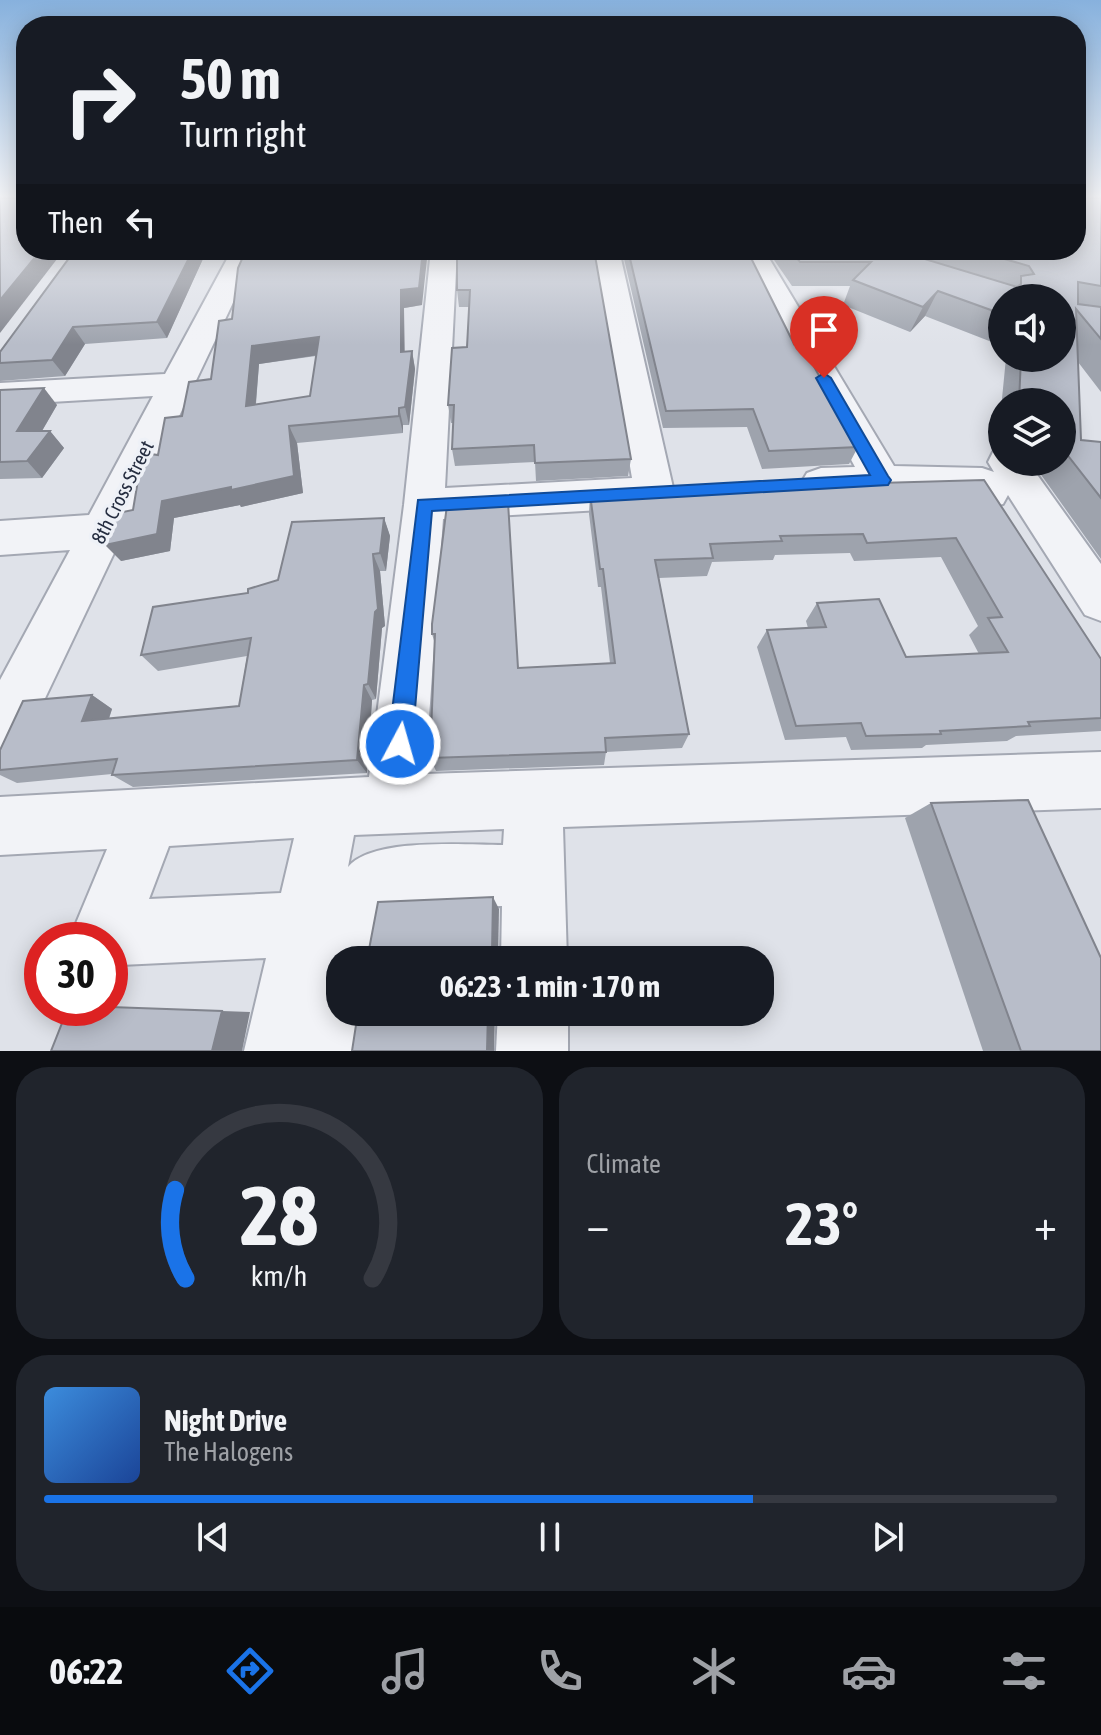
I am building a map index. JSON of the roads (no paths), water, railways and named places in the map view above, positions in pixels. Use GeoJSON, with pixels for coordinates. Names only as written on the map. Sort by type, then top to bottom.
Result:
{"type":"FeatureCollection","features":[{"type":"Feature","properties":{"kind":"street","name":"8th Cross Street"},"geometry":{"type":"LineString","coordinates":[[0,734],[240,260]]}},
{"type":"Feature","properties":{"kind":"street"},"geometry":{"type":"LineString","coordinates":[[394,804],[424,505],[443,260]]}},
{"type":"Feature","properties":{"kind":"street"},"geometry":{"type":"LineString","coordinates":[[424,505],[669,491],[609,260]]}},
{"type":"Feature","properties":{"kind":"street"},"geometry":{"type":"LineString","coordinates":[[757,260],[882,480]]}},
{"type":"Feature","properties":{"kind":"street"},"geometry":{"type":"LineString","coordinates":[[0,394],[177,384]]}},
{"type":"Feature","properties":{"kind":"street"},"geometry":{"type":"LineString","coordinates":[[1015,476],[1092,620]]}},
{"type":"Feature","properties":{"kind":"street"},"geometry":{"type":"LineString","coordinates":[[791,485],[882,480],[982,483],[1092,620]]}},
{"type":"Feature","properties":{"kind":"street"},"geometry":{"type":"LineString","coordinates":[[0,538],[102,531]]}},
{"type":"Feature","properties":{"kind":"street"},"geometry":{"type":"LineString","coordinates":[[0,826],[149,819],[325,834],[394,804],[1101,780]]}},
{"type":"Feature","properties":{"kind":"street"},"geometry":{"type":"LineString","coordinates":[[533,799],[534,946]]}},
{"type":"Feature","properties":{"kind":"street"},"geometry":{"type":"LineString","coordinates":[[149,819],[111,917],[329,942]]}},
{"type":"Feature","properties":{"kind":"street"},"geometry":{"type":"LineString","coordinates":[[325,834],[329,942]]}},
{"type":"Feature","properties":{"kind":"street"},"geometry":{"type":"LineString","coordinates":[[280,1051],[329,942],[375,883],[411,877],[535,875]]}},
{"type":"Feature","properties":{"kind":"street"},"geometry":{"type":"LineString","coordinates":[[333,1051],[337,1026]]}},
{"type":"Feature","properties":{"kind":"street"},"geometry":{"type":"LineString","coordinates":[[532,1051],[533,1026]]}}]}
